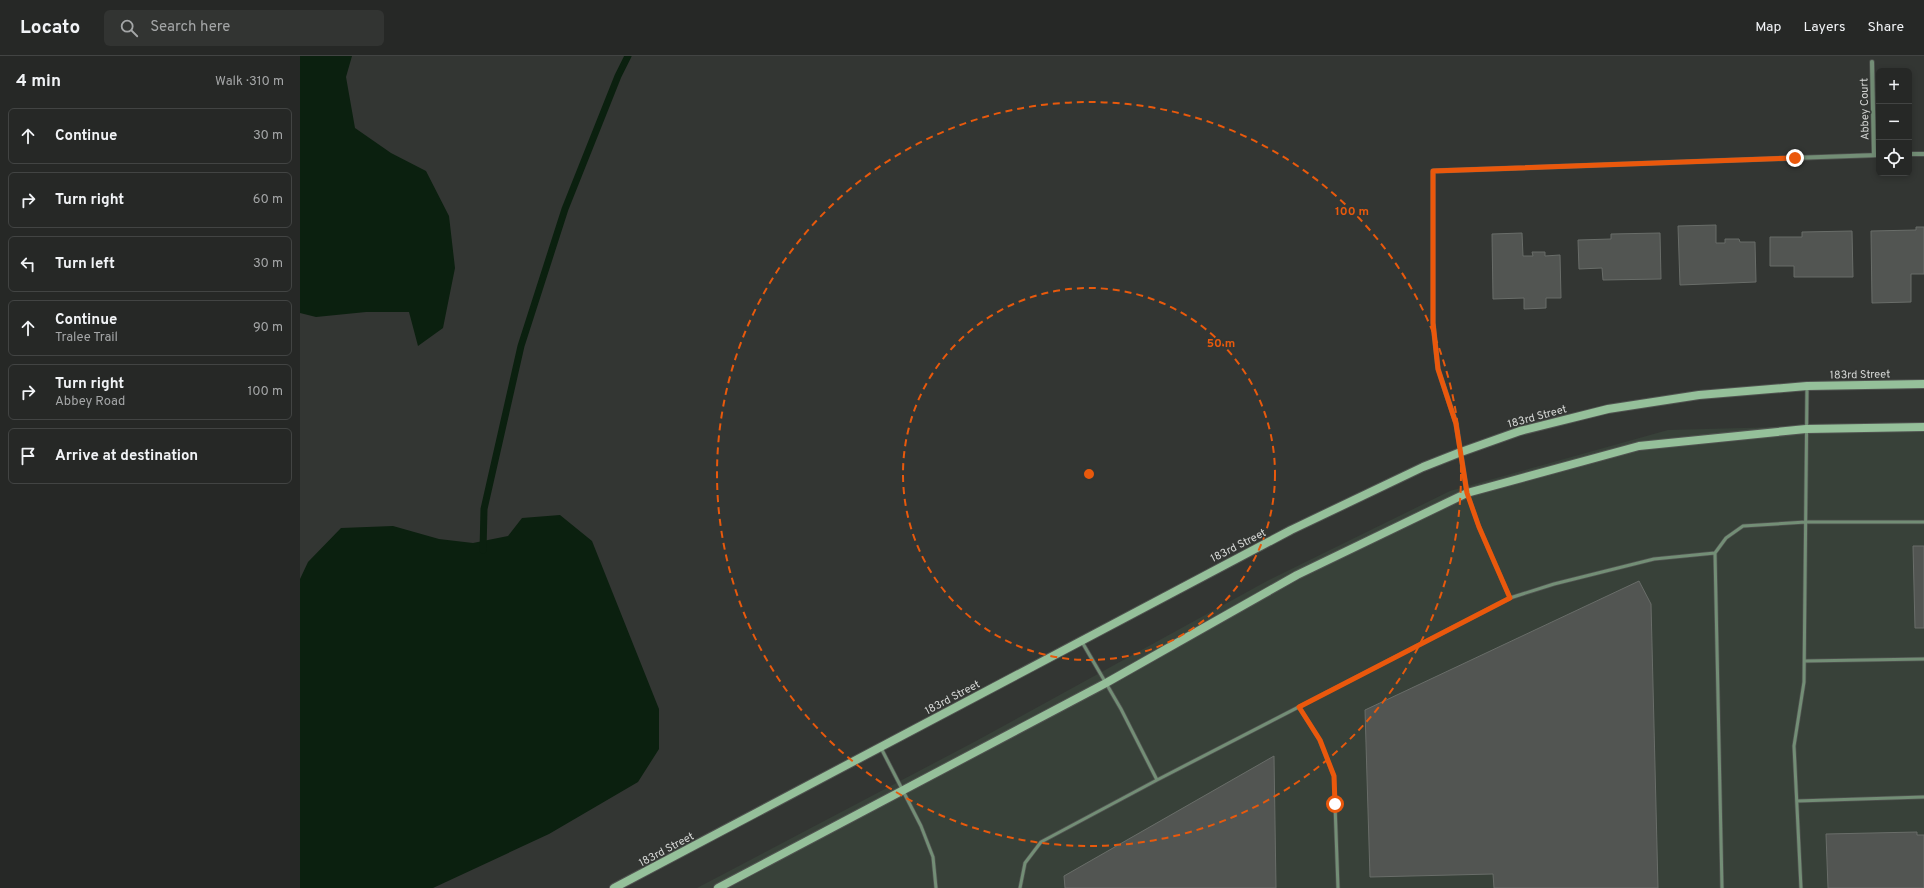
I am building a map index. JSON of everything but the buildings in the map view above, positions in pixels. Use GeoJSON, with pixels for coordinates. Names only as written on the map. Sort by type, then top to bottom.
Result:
{"type":"FeatureCollection","features":[{"type":"Feature","properties":{"kind":"street","name":"Abbey Court"},"geometry":{"type":"LineString","coordinates":[[1872,62],[1876,140]]}},
{"type":"Feature","properties":{"kind":"street"},"geometry":{"type":"LineString","coordinates":[[1912,154],[1924,154]]}},
{"type":"Feature","properties":{"kind":"street"},"geometry":{"type":"LineString","coordinates":[[1467,493],[1456,424],[1438,369],[1433,323],[1433,171],[1876,155]]}},
{"type":"Feature","properties":{"kind":"street","name":"183rd Street"},"geometry":{"type":"LineString","coordinates":[[614,888],[1291,530],[1423,466],[1520,431],[1608,409],[1699,395],[1807,386],[1924,384]]}},
{"type":"Feature","properties":{"kind":"street"},"geometry":{"type":"LineString","coordinates":[[718,888],[1106,683],[1297,575],[1467,493],[1639,446],[1806,429],[1924,426]]}},
{"type":"Feature","properties":{"kind":"lane"},"geometry":{"type":"LineString","coordinates":[[1801,888],[1794,746],[1804,682],[1805,661],[1807,386]]}},
{"type":"Feature","properties":{"kind":"lane"},"geometry":{"type":"LineString","coordinates":[[1467,493],[1479,527],[1510,598]]}},
{"type":"Feature","properties":{"kind":"lane"},"geometry":{"type":"LineString","coordinates":[[1722,888],[1715,552],[1726,538],[1743,526],[1806,522],[1924,522]]}},
{"type":"Feature","properties":{"kind":"lane"},"geometry":{"type":"LineString","coordinates":[[1020,888],[1025,863],[1041,842],[1157,780],[1510,598],[1554,584],[1654,559],[1715,552]]}},
{"type":"Feature","properties":{"kind":"lane"},"geometry":{"type":"LineString","coordinates":[[1082,640],[1157,780]]}},
{"type":"Feature","properties":{"kind":"lane"},"geometry":{"type":"LineString","coordinates":[[1805,661],[1924,659]]}},
{"type":"Feature","properties":{"kind":"lane"},"geometry":{"type":"LineString","coordinates":[[1299,707],[1320,740],[1334,776],[1338,888]]}},
{"type":"Feature","properties":{"kind":"lane"},"geometry":{"type":"LineString","coordinates":[[880,748],[921,826],[933,857],[936,888]]}},
{"type":"Feature","properties":{"kind":"lane"},"geometry":{"type":"LineString","coordinates":[[1797,801],[1924,797]]}},
{"type":"Feature","properties":{"kind":"shaded area"},"geometry":{"type":"Polygon","coordinates":[[[300,56],[352,56],[346,77],[355,128],[391,153],[426,171],[449,216],[455,268],[443,328],[418,346],[409,312],[366,312],[316,317],[300,313],[300,56]]]}},
{"type":"Feature","properties":{"kind":"shaded area"},"geometry":{"type":"Polygon","coordinates":[[[1924,423],[1924,888],[697,888],[976,741],[1267,581],[1450,491],[1668,430],[1924,423]]]}},
{"type":"Feature","properties":{"kind":"shaded area"},"geometry":{"type":"Polygon","coordinates":[[[560,515],[592,541],[659,709],[659,749],[638,782],[549,834],[433,888],[300,888],[300,579],[308,562],[341,528],[393,526],[439,539],[473,543],[508,536],[522,518],[560,515]]]}},
{"type":"Feature","properties":{"kind":"waterway"},"geometry":{"type":"LineString","coordinates":[[483,550],[484,509],[521,346],[565,209],[618,76],[628,56]]}},
{"type":"Feature","properties":{"kind":"route"},"geometry":{"type":"LineString","coordinates":[[1335,804],[1334,776],[1320,740],[1299,707],[1510,598],[1479,527],[1467,493],[1456,424],[1438,369],[1433,323],[1433,171],[1795,158]]}}]}
